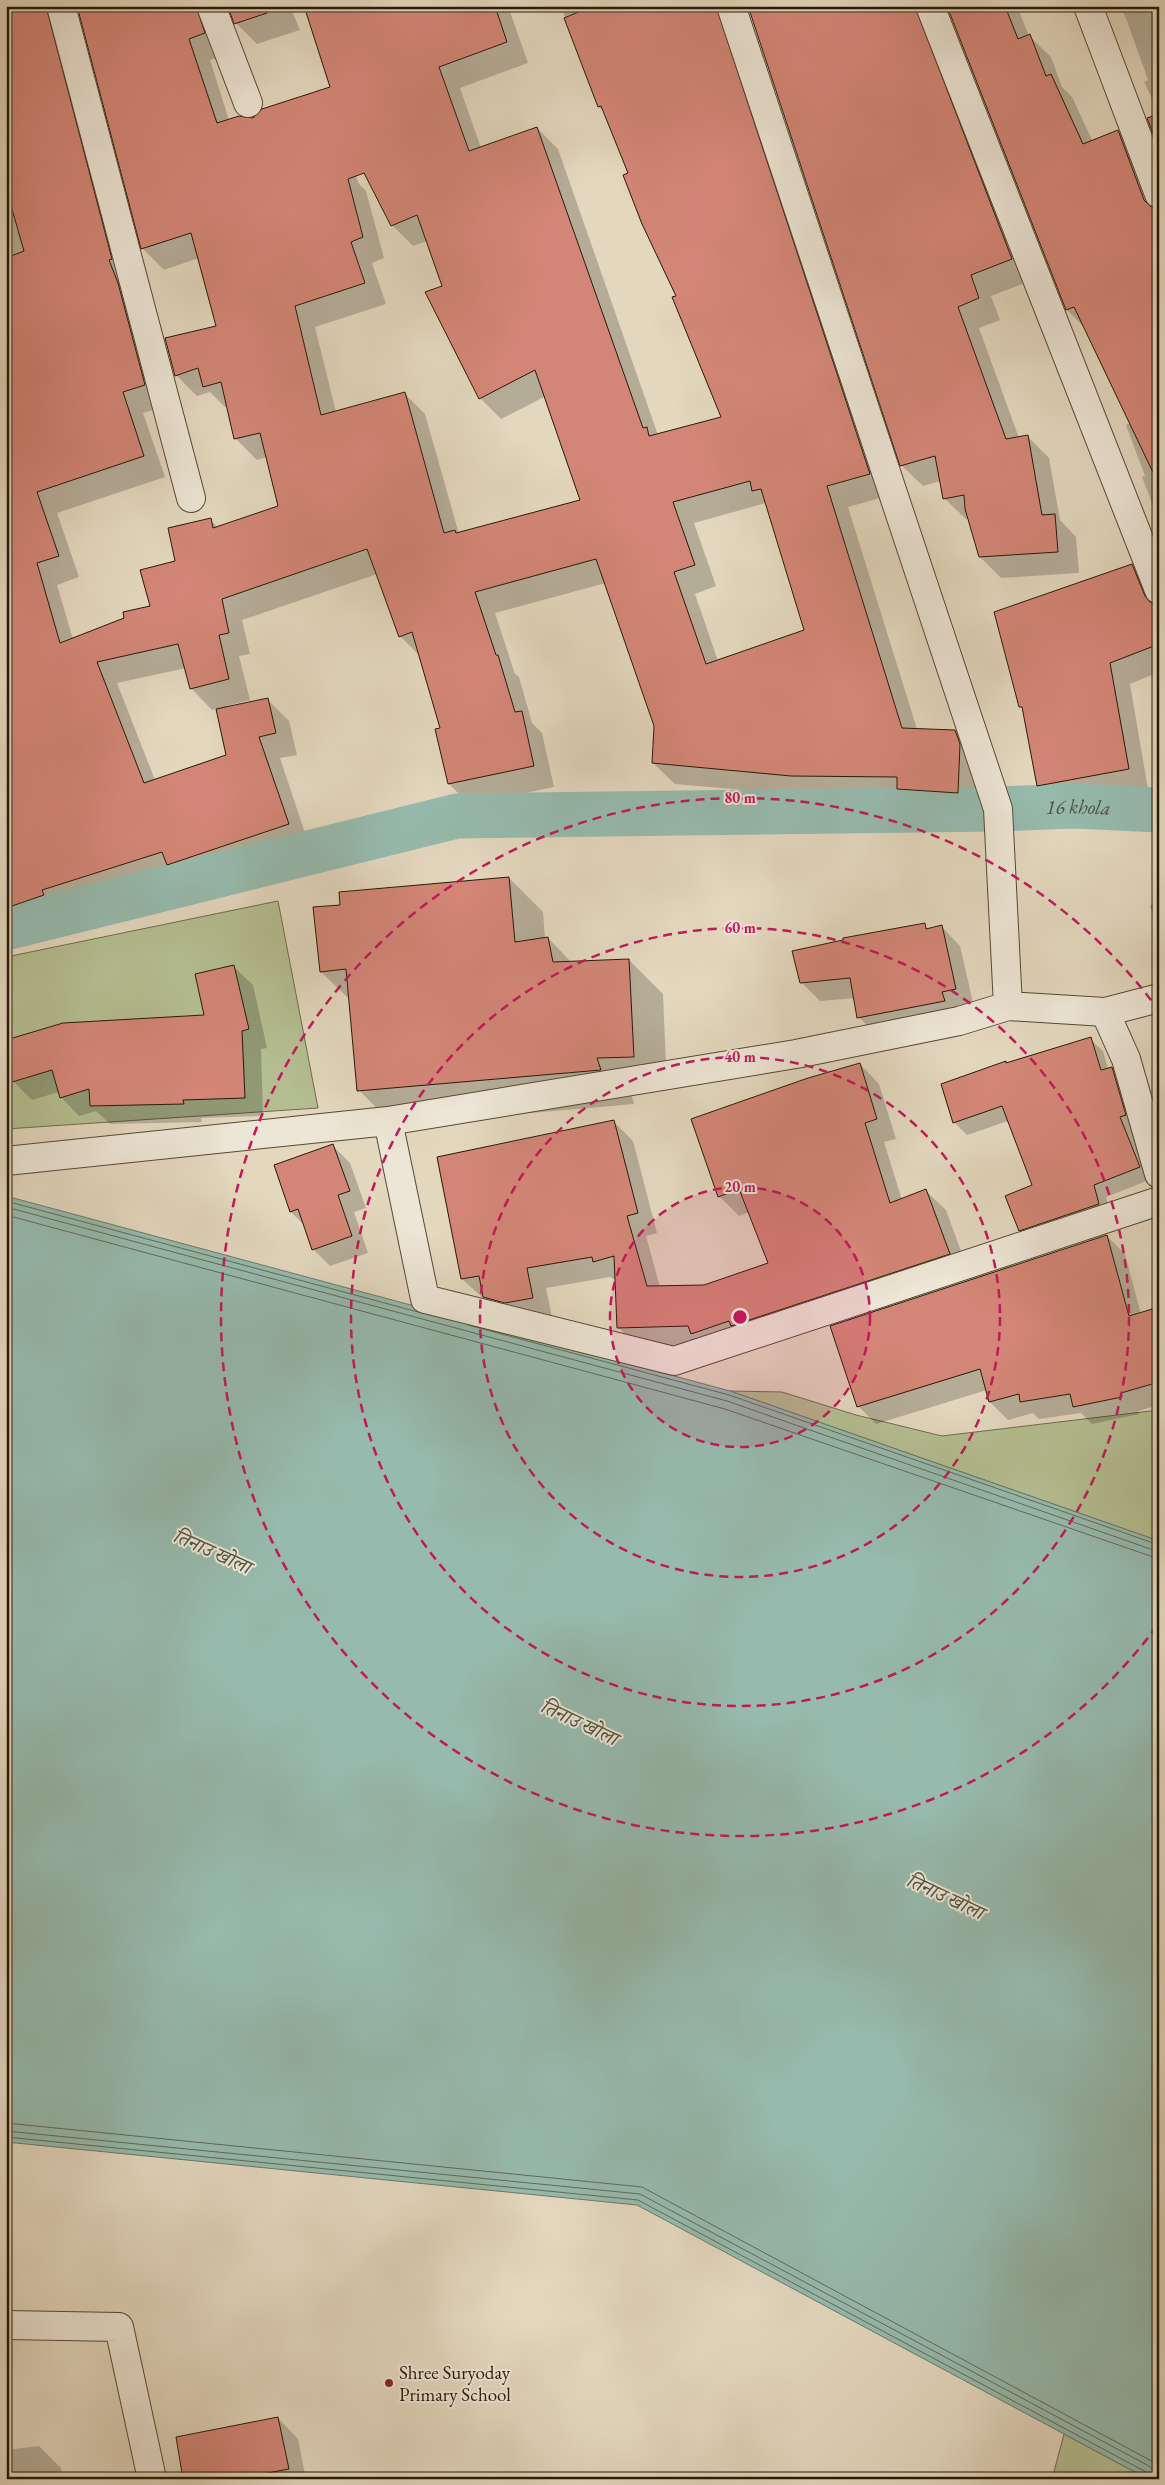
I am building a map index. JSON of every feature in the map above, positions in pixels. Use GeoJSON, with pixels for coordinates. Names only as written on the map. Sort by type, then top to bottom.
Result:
{"type":"FeatureCollection","features":[{"type":"Feature","properties":{"kind":"street"},"geometry":{"type":"LineString","coordinates":[[61,6],[191,498]]}},
{"type":"Feature","properties":{"kind":"street"},"geometry":{"type":"LineString","coordinates":[[211,6],[248,103]]}},
{"type":"Feature","properties":{"kind":"street"},"geometry":{"type":"LineString","coordinates":[[731,6],[998,809],[1008,1006]]}},
{"type":"Feature","properties":{"kind":"street"},"geometry":{"type":"LineString","coordinates":[[930,6],[1159,590]]}},
{"type":"Feature","properties":{"kind":"street"},"geometry":{"type":"LineString","coordinates":[[1088,6],[1159,194]]}},
{"type":"Feature","properties":{"kind":"street"},"geometry":{"type":"LineString","coordinates":[[6,1161],[388,1121],[796,1054],[959,1021],[1008,1006],[1105,1012],[1159,998]]}},
{"type":"Feature","properties":{"kind":"street"},"geometry":{"type":"LineString","coordinates":[[1105,1012],[1126,1059],[1159,1174]]}},
{"type":"Feature","properties":{"kind":"street"},"geometry":{"type":"LineString","coordinates":[[388,1121],[425,1300],[674,1361],[1159,1201]]}},
{"type":"Feature","properties":{"kind":"street"},"geometry":{"type":"LineString","coordinates":[[6,2325],[119,2327],[152,2479]]}},
{"type":"Feature","properties":{"kind":"green space"},"geometry":{"type":"Polygon","coordinates":[[[278,901],[318,1108],[6,1129],[6,957],[278,901]]]}},
{"type":"Feature","properties":{"kind":"green space"},"geometry":{"type":"Polygon","coordinates":[[[730,1391],[782,1392],[856,1415],[942,1436],[1159,1410],[1159,1541],[730,1391]]]}},
{"type":"Feature","properties":{"kind":"green space"},"geometry":{"type":"Polygon","coordinates":[[[1064,2434],[1148,2479],[1052,2479],[1064,2434]]]}},
{"type":"Feature","properties":{"kind":"water","name":"तिनाउ खोला"},"geometry":{"type":"Polygon","coordinates":[[[6,1196],[730,1391],[1159,1541],[1159,2479],[1148,2479],[637,2205],[6,2142],[6,1196]]]}},
{"type":"Feature","properties":{"kind":"building"},"geometry":{"type":"Polygon","coordinates":[[[6,6],[46,6],[112,259],[109,260],[118,283],[145,385],[123,392],[144,456],[37,492],[59,556],[37,563],[60,643],[124,618],[123,612],[150,606],[140,570],[175,561],[168,528],[211,518],[213,528],[278,506],[260,433],[234,439],[221,382],[203,387],[198,368],[175,376],[165,338],[216,326],[191,233],[141,249],[77,6],[196,6],[205,33],[189,39],[217,123],[239,116],[253,118],[262,109],[330,87],[304,6],[495,6],[507,42],[439,67],[469,151],[537,127],[643,428],[647,427],[649,436],[721,417],[672,297],[676,296],[642,224],[623,175],[628,173],[601,106],[598,107],[564,18],[593,6],[716,6],[870,474],[827,486],[902,728],[955,730],[960,744],[958,793],[897,789],[897,777],[791,776],[652,763],[654,726],[596,559],[475,592],[496,655],[498,655],[515,712],[522,711],[534,766],[448,784],[435,729],[440,728],[412,632],[399,637],[367,549],[222,599],[229,633],[219,635],[229,679],[190,689],[178,644],[97,662],[144,783],[226,755],[216,709],[268,698],[276,733],[259,737],[289,824],[167,865],[162,852],[42,890],[44,895],[6,908],[6,258],[24,251],[6,188],[6,6]],[[364,173],[348,179],[363,237],[351,242],[365,283],[295,306],[321,415],[405,392],[444,533],[455,530],[456,533],[580,500],[535,370],[479,399],[425,292],[442,286],[417,215],[391,226],[364,173]],[[750,481],[673,502],[695,565],[674,572],[706,664],[804,630],[761,489],[752,491],[750,481]]]}},
{"type":"Feature","properties":{"kind":"building"},"geometry":{"type":"Polygon","coordinates":[[[228,6],[266,6],[267,13],[234,24],[228,6]]]}},
{"type":"Feature","properties":{"kind":"building"},"geometry":{"type":"Polygon","coordinates":[[[748,6],[915,6],[1012,259],[971,275],[979,298],[958,307],[1006,439],[1028,435],[1042,515],[1055,514],[1058,552],[979,557],[965,509],[964,495],[943,499],[935,456],[900,466],[748,6]]]}},
{"type":"Feature","properties":{"kind":"building"},"geometry":{"type":"Polygon","coordinates":[[[947,6],[1005,6],[1018,39],[1030,34],[1046,76],[1051,74],[1083,144],[1118,130],[1144,200],[1150,206],[1159,209],[1159,485],[1074,307],[1066,310],[947,6]]]}},
{"type":"Feature","properties":{"kind":"building"},"geometry":{"type":"Polygon","coordinates":[[[1159,114],[1159,149],[1147,118],[1159,114]]]}},
{"type":"Feature","properties":{"kind":"building"},"geometry":{"type":"Polygon","coordinates":[[[1132,564],[1145,596],[1150,602],[1159,605],[1159,644],[1110,663],[1129,769],[1037,786],[1022,707],[1019,707],[994,612],[1132,564]]]}},
{"type":"Feature","properties":{"kind":"building"},"geometry":{"type":"Polygon","coordinates":[[[509,877],[515,942],[548,937],[553,962],[629,959],[634,1057],[597,1058],[601,1070],[357,1091],[346,969],[320,972],[313,907],[340,905],[339,892],[509,877]]]}},
{"type":"Feature","properties":{"kind":"building"},"geometry":{"type":"Polygon","coordinates":[[[925,923],[926,929],[942,925],[956,989],[942,992],[945,1001],[857,1018],[850,978],[800,983],[792,951],[843,940],[843,938],[925,923]]]}},
{"type":"Feature","properties":{"kind":"building"},"geometry":{"type":"Polygon","coordinates":[[[234,965],[249,1029],[242,1031],[245,1098],[183,1100],[184,1104],[90,1106],[89,1089],[60,1098],[52,1070],[12,1082],[6,1062],[6,1040],[63,1023],[204,1015],[195,974],[234,965]]]}},
{"type":"Feature","properties":{"kind":"building"},"geometry":{"type":"Polygon","coordinates":[[[1091,1037],[1101,1070],[1112,1067],[1126,1115],[1120,1117],[1140,1167],[1094,1185],[1099,1204],[1019,1231],[1005,1196],[1032,1185],[1002,1106],[953,1123],[941,1084],[1006,1061],[1006,1063],[1091,1037]]]}},
{"type":"Feature","properties":{"kind":"building"},"geometry":{"type":"Polygon","coordinates":[[[860,1063],[877,1119],[865,1123],[890,1203],[926,1189],[950,1254],[731,1326],[729,1321],[691,1334],[688,1326],[617,1328],[614,1256],[593,1262],[592,1257],[527,1268],[533,1298],[505,1303],[483,1297],[479,1276],[461,1279],[437,1157],[614,1120],[638,1213],[627,1216],[647,1286],[704,1285],[768,1263],[739,1189],[718,1197],[691,1119],[808,1078],[860,1063]]]}},
{"type":"Feature","properties":{"kind":"building"},"geometry":{"type":"Polygon","coordinates":[[[333,1144],[350,1191],[338,1195],[352,1236],[312,1250],[298,1209],[290,1212],[274,1165],[333,1144]]]}},
{"type":"Feature","properties":{"kind":"building"},"geometry":{"type":"Polygon","coordinates":[[[1107,1235],[1129,1316],[1159,1307],[1159,1382],[1121,1393],[1122,1397],[1073,1407],[1070,1394],[1020,1402],[1019,1394],[989,1402],[980,1369],[857,1407],[830,1326],[1107,1235]]]}},
{"type":"Feature","properties":{"kind":"building"},"geometry":{"type":"Polygon","coordinates":[[[278,2417],[289,2469],[235,2479],[183,2479],[176,2437],[278,2417]]]}},
{"type":"Feature","properties":{"kind":"waterway","name":"16 khola"},"geometry":{"type":"LineString","coordinates":[[6,928],[457,816],[998,809],[1075,806],[1159,810]]}},
{"type":"Feature","properties":{"kind":"place","name":"Shree Suryoday Primary School"},"geometry":{"type":"Point","coordinates":[389,2383]}}]}
